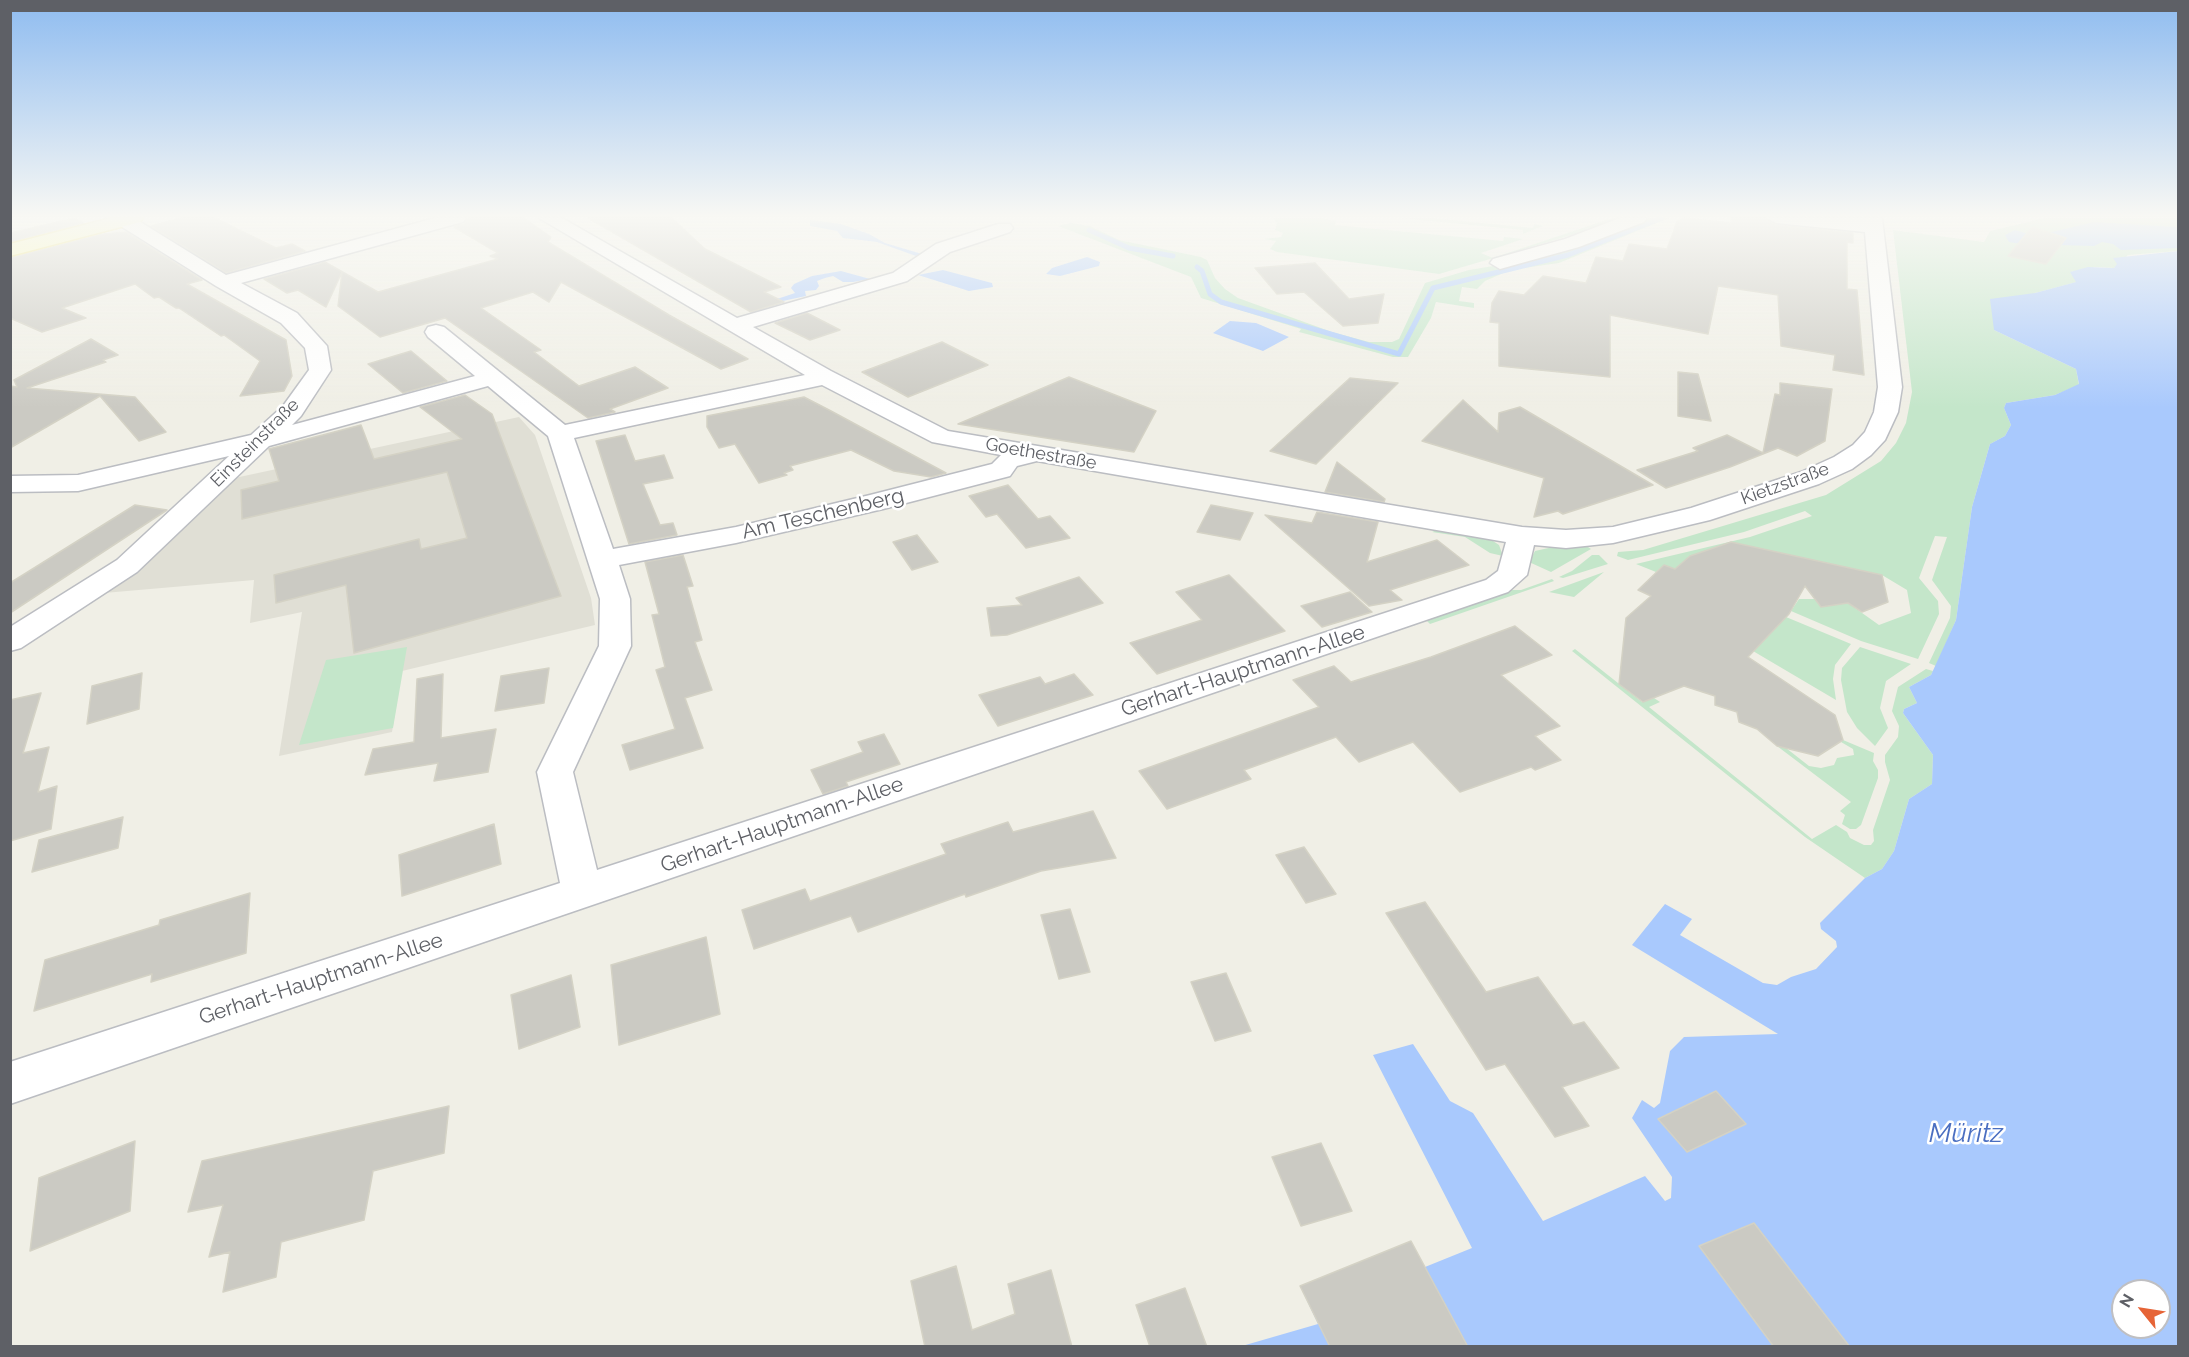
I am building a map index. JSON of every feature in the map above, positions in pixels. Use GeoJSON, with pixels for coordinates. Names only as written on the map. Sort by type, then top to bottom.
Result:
{"type":"FeatureCollection","features":[{"type":"Feature","properties":{"kind":"street","name":"Goethestraße"},"geometry":{"type":"LineString","coordinates":[[659,281],[823,376],[941,437],[1361,511],[1522,536],[1585,538]]}},
{"type":"Feature","properties":{"kind":"street"},"geometry":{"type":"LineString","coordinates":[[736,325],[885,281]]}},
{"type":"Feature","properties":{"kind":"street","name":"Kietzstraße"},"geometry":{"type":"LineString","coordinates":[[1585,538],[1659,526],[1810,478],[1843,463],[1862,450],[1876,435],[1886,412],[1890,387],[1880,281]]}},
{"type":"Feature","properties":{"kind":"street","name":"Einsteinstraße"},"geometry":{"type":"LineString","coordinates":[[10,641],[127,566],[292,411],[320,370],[316,346],[288,318],[223,282]]}},
{"type":"Feature","properties":{"kind":"street"},"geometry":{"type":"LineString","coordinates":[[436,332],[560,433],[615,599],[615,646],[555,772],[582,893]]}},
{"type":"Feature","properties":{"kind":"street"},"geometry":{"type":"LineString","coordinates":[[560,433],[807,382],[823,376]]}},
{"type":"Feature","properties":{"kind":"street"},"geometry":{"type":"LineString","coordinates":[[10,484],[78,483],[260,441],[493,378]]}},
{"type":"Feature","properties":{"kind":"street","name":"Am Teschenberg"},"geometry":{"type":"LineString","coordinates":[[601,560],[736,535],[863,506],[1001,470],[1008,461],[1040,453]]}},
{"type":"Feature","properties":{"kind":"street","name":"Gerhart-Hauptmann-Allee"},"geometry":{"type":"LineString","coordinates":[[10,1083],[1502,584],[1512,575],[1522,536]]}},
{"type":"Feature","properties":{"kind":"shaded area"},"geometry":{"type":"Polygon","coordinates":[[[519,417],[535,435],[591,598],[595,625],[402,671],[392,732],[279,756],[302,612],[250,623],[254,580],[81,595],[216,482],[519,417]]]}},
{"type":"Feature","properties":{"kind":"green space"},"geometry":{"type":"Polygon","coordinates":[[[1193,281],[1218,281],[1238,298],[1332,332],[1369,342],[1392,342],[1399,339],[1425,283],[1485,281],[1477,289],[1462,287],[1459,301],[1474,303],[1474,308],[1436,302],[1431,318],[1408,357],[1393,357],[1299,332],[1301,329],[1201,298],[1193,281]]]}},
{"type":"Feature","properties":{"kind":"green space"},"geometry":{"type":"Polygon","coordinates":[[[1899,281],[2077,281],[2035,293],[1994,330],[2076,369],[2079,385],[2055,395],[2006,403],[2004,408],[2011,425],[2005,436],[1990,444],[1972,507],[1956,620],[1936,666],[1929,663],[1950,618],[1951,606],[1932,580],[1947,537],[1935,536],[1919,578],[1938,601],[1939,614],[1918,659],[1861,641],[1791,611],[1799,599],[1815,599],[1821,607],[1848,603],[1879,625],[1911,613],[1907,590],[1882,575],[1675,569],[1664,565],[1656,572],[1636,564],[1750,537],[1812,516],[1805,511],[1744,532],[1628,560],[1617,556],[1618,552],[1643,550],[1826,495],[1881,461],[1896,443],[1906,423],[1912,392],[1899,281]]]}},
{"type":"Feature","properties":{"kind":"green space"},"geometry":{"type":"Polygon","coordinates":[[[1439,529],[1490,539],[1499,545],[1503,556],[1490,553],[1465,537],[1432,532],[1439,529]]]}},
{"type":"Feature","properties":{"kind":"green space"},"geometry":{"type":"Polygon","coordinates":[[[1553,547],[1588,547],[1591,549],[1551,572],[1529,562],[1535,551],[1553,547]]]}},
{"type":"Feature","properties":{"kind":"green space"},"geometry":{"type":"Polygon","coordinates":[[[1592,555],[1599,555],[1608,564],[1563,578],[1559,577],[1572,571],[1592,555]]]}},
{"type":"Feature","properties":{"kind":"green space"},"geometry":{"type":"Polygon","coordinates":[[[1604,572],[1574,597],[1549,592],[1604,572]]]}},
{"type":"Feature","properties":{"kind":"green space"},"geometry":{"type":"Polygon","coordinates":[[[1552,579],[1554,581],[1430,624],[1426,620],[1507,590],[1521,590],[1552,579]]]}},
{"type":"Feature","properties":{"kind":"green space"},"geometry":{"type":"Polygon","coordinates":[[[1786,617],[1851,644],[1835,665],[1833,679],[1836,700],[1714,628],[1786,617]]]}},
{"type":"Feature","properties":{"kind":"green space"},"geometry":{"type":"Polygon","coordinates":[[[407,647],[393,728],[299,745],[326,660],[407,647]]]}},
{"type":"Feature","properties":{"kind":"green space"},"geometry":{"type":"Polygon","coordinates":[[[1860,647],[1911,664],[1886,681],[1880,708],[1888,728],[1875,746],[1857,728],[1847,712],[1841,680],[1842,668],[1860,647]]]}},
{"type":"Feature","properties":{"kind":"green space"},"geometry":{"type":"Polygon","coordinates":[[[1575,649],[1642,702],[1654,698],[1660,702],[1649,707],[1812,839],[1836,825],[1847,832],[1850,838],[1864,845],[1871,845],[1874,841],[1873,830],[1890,780],[1885,755],[1898,737],[1899,726],[1892,711],[1898,687],[1926,669],[1933,671],[1931,675],[1909,687],[1917,703],[1904,709],[1903,713],[1933,755],[1932,784],[1909,799],[1894,851],[1882,869],[1865,878],[1805,837],[1572,651],[1575,649]]]}},
{"type":"Feature","properties":{"kind":"green space"},"geometry":{"type":"Polygon","coordinates":[[[1843,740],[1874,753],[1873,761],[1878,770],[1878,778],[1861,825],[1856,829],[1850,829],[1842,824],[1845,815],[1840,811],[1851,802],[1777,746],[1786,748],[1809,766],[1821,768],[1834,765],[1837,758],[1854,755],[1853,749],[1841,742],[1843,740]]]}},
{"type":"Feature","properties":{"kind":"water"},"geometry":{"type":"Polygon","coordinates":[[[800,281],[817,281],[819,286],[816,290],[805,291],[806,296],[750,308],[795,293],[791,288],[800,281]]]}},
{"type":"Feature","properties":{"kind":"water"},"geometry":{"type":"Polygon","coordinates":[[[938,281],[992,283],[993,287],[969,291],[938,281]]]}},
{"type":"Feature","properties":{"kind":"water","name":"Müritz"},"geometry":{"type":"Polygon","coordinates":[[[2076,281],[2178,281],[2178,1346],[1242,1346],[1318,1324],[1300,1286],[1425,1267],[1472,1248],[1373,1055],[1413,1044],[1450,1101],[1473,1113],[1543,1221],[1645,1176],[1665,1201],[1671,1198],[1672,1177],[1632,1118],[1642,1100],[1654,1108],[1660,1103],[1670,1051],[1684,1037],[1778,1034],[1632,945],[1665,904],[1692,919],[1680,935],[1763,983],[1777,985],[1791,977],[1816,969],[1837,947],[1836,941],[1821,929],[1820,923],[1865,878],[1882,869],[1894,851],[1909,799],[1932,784],[1933,755],[1903,713],[1904,709],[1917,703],[1909,687],[1931,675],[1956,620],[1972,507],[1990,444],[2005,436],[2011,425],[2004,408],[2006,403],[2055,395],[2079,384],[2076,369],[1994,330],[1990,299],[2035,293],[2076,281]]]}},
{"type":"Feature","properties":{"kind":"water"},"geometry":{"type":"Polygon","coordinates":[[[1230,321],[1256,323],[1289,337],[1263,351],[1213,333],[1230,321]]]}},
{"type":"Feature","properties":{"kind":"building"},"geometry":{"type":"Polygon","coordinates":[[[10,281],[197,281],[187,284],[286,340],[292,376],[284,391],[240,396],[260,361],[224,335],[221,336],[159,297],[154,298],[135,284],[62,308],[86,318],[42,332],[10,318],[10,281]]]}},
{"type":"Feature","properties":{"kind":"building"},"geometry":{"type":"Polygon","coordinates":[[[268,281],[338,281],[326,307],[298,290],[287,293],[268,281]]]}},
{"type":"Feature","properties":{"kind":"building"},"geometry":{"type":"Polygon","coordinates":[[[341,281],[359,281],[378,292],[417,281],[613,281],[748,359],[721,369],[561,282],[549,302],[533,292],[481,308],[541,350],[534,352],[579,386],[635,367],[668,388],[610,409],[615,412],[588,418],[445,318],[380,337],[338,306],[341,281]]]}},
{"type":"Feature","properties":{"kind":"building"},"geometry":{"type":"Polygon","coordinates":[[[698,281],[770,281],[781,287],[764,292],[784,302],[751,312],[698,281]]]}},
{"type":"Feature","properties":{"kind":"building"},"geometry":{"type":"Polygon","coordinates":[[[1266,281],[1332,281],[1349,299],[1384,294],[1378,323],[1343,326],[1304,292],[1277,294],[1266,281]]]}},
{"type":"Feature","properties":{"kind":"building"},"geometry":{"type":"Polygon","coordinates":[[[1538,281],[1847,281],[1847,289],[1857,290],[1864,375],[1833,370],[1835,355],[1781,346],[1778,295],[1718,286],[1708,334],[1610,315],[1610,377],[1499,366],[1499,323],[1490,322],[1492,303],[1499,291],[1524,295],[1538,281]]]}},
{"type":"Feature","properties":{"kind":"building"},"geometry":{"type":"Polygon","coordinates":[[[807,313],[840,330],[810,340],[775,323],[807,313]]]}},
{"type":"Feature","properties":{"kind":"building"},"geometry":{"type":"Polygon","coordinates":[[[91,339],[118,355],[103,360],[106,362],[27,388],[135,397],[166,432],[139,441],[100,396],[10,448],[10,386],[17,387],[14,380],[91,339]]]}},
{"type":"Feature","properties":{"kind":"building"},"geometry":{"type":"Polygon","coordinates":[[[942,342],[988,365],[908,397],[862,372],[942,342]]]}},
{"type":"Feature","properties":{"kind":"building"},"geometry":{"type":"Polygon","coordinates":[[[411,351],[447,381],[403,393],[368,364],[411,351]]]}},
{"type":"Feature","properties":{"kind":"building"},"geometry":{"type":"Polygon","coordinates":[[[1678,372],[1698,374],[1711,421],[1678,416],[1678,372]]]}},
{"type":"Feature","properties":{"kind":"building"},"geometry":{"type":"Polygon","coordinates":[[[1069,377],[1156,411],[1134,452],[958,424],[1069,377]]]}},
{"type":"Feature","properties":{"kind":"building"},"geometry":{"type":"Polygon","coordinates":[[[1350,378],[1398,383],[1316,464],[1270,451],[1350,378]]]}},
{"type":"Feature","properties":{"kind":"building"},"geometry":{"type":"Polygon","coordinates":[[[1780,383],[1832,389],[1825,441],[1797,456],[1778,448],[1666,488],[1637,470],[1698,451],[1693,448],[1727,435],[1763,453],[1775,394],[1780,395],[1780,383]]]}},
{"type":"Feature","properties":{"kind":"building"},"geometry":{"type":"Polygon","coordinates":[[[465,395],[492,414],[561,596],[354,653],[346,585],[276,603],[274,575],[419,539],[421,549],[467,538],[447,472],[242,519],[241,490],[279,481],[269,449],[361,425],[374,459],[462,439],[420,407],[465,395]]]}},
{"type":"Feature","properties":{"kind":"building"},"geometry":{"type":"Polygon","coordinates":[[[804,397],[946,473],[931,477],[894,471],[851,450],[790,466],[793,470],[784,473],[787,475],[759,483],[735,444],[719,448],[707,427],[707,416],[804,397]]]}},
{"type":"Feature","properties":{"kind":"building"},"geometry":{"type":"Polygon","coordinates":[[[1463,400],[1498,432],[1499,413],[1520,407],[1653,485],[1563,514],[1558,511],[1534,517],[1544,478],[1422,441],[1463,400]]]}},
{"type":"Feature","properties":{"kind":"building"},"geometry":{"type":"Polygon","coordinates":[[[625,435],[635,461],[664,455],[673,478],[643,484],[660,525],[673,523],[677,535],[629,544],[596,441],[625,435]]]}},
{"type":"Feature","properties":{"kind":"building"},"geometry":{"type":"Polygon","coordinates":[[[1337,462],[1385,499],[1384,502],[1325,492],[1337,462]]]}},
{"type":"Feature","properties":{"kind":"building"},"geometry":{"type":"Polygon","coordinates":[[[1008,485],[1038,519],[1050,516],[1070,538],[1026,548],[997,514],[986,517],[969,496],[1008,485]]]}},
{"type":"Feature","properties":{"kind":"building"},"geometry":{"type":"Polygon","coordinates":[[[135,505],[167,510],[10,613],[10,583],[135,505]]]}},
{"type":"Feature","properties":{"kind":"building"},"geometry":{"type":"Polygon","coordinates":[[[1211,505],[1253,513],[1240,540],[1197,532],[1211,505]]]}},
{"type":"Feature","properties":{"kind":"building"},"geometry":{"type":"Polygon","coordinates":[[[1317,512],[1378,522],[1367,562],[1437,540],[1469,565],[1390,590],[1402,600],[1369,606],[1265,515],[1312,523],[1317,512]]]}},
{"type":"Feature","properties":{"kind":"building"},"geometry":{"type":"Polygon","coordinates":[[[917,535],[938,562],[912,570],[893,542],[917,535]]]}},
{"type":"Feature","properties":{"kind":"building"},"geometry":{"type":"Polygon","coordinates":[[[1731,542],[1882,575],[1888,602],[1862,612],[1848,603],[1821,607],[1805,586],[1789,614],[1748,657],[1835,715],[1843,740],[1818,756],[1777,746],[1757,729],[1739,722],[1737,712],[1715,705],[1715,696],[1684,686],[1643,702],[1619,684],[1626,618],[1651,596],[1638,590],[1664,565],[1675,569],[1690,556],[1731,542]]]}},
{"type":"Feature","properties":{"kind":"building"},"geometry":{"type":"Polygon","coordinates":[[[683,555],[693,586],[687,587],[702,640],[695,642],[712,690],[685,698],[703,748],[630,770],[622,745],[675,729],[656,670],[665,667],[652,615],[659,614],[645,562],[683,555]]]}},
{"type":"Feature","properties":{"kind":"building"},"geometry":{"type":"Polygon","coordinates":[[[1229,575],[1285,631],[1157,674],[1130,643],[1202,620],[1176,592],[1229,575]]]}},
{"type":"Feature","properties":{"kind":"building"},"geometry":{"type":"Polygon","coordinates":[[[1079,577],[1103,603],[1007,635],[991,636],[987,608],[1022,605],[1016,598],[1079,577]]]}},
{"type":"Feature","properties":{"kind":"building"},"geometry":{"type":"Polygon","coordinates":[[[1350,592],[1372,612],[1322,627],[1301,606],[1350,592]]]}},
{"type":"Feature","properties":{"kind":"building"},"geometry":{"type":"Polygon","coordinates":[[[1515,626],[1552,655],[1501,675],[1560,726],[1535,736],[1561,760],[1535,770],[1531,767],[1460,792],[1413,742],[1359,762],[1336,737],[1244,770],[1251,779],[1167,809],[1139,771],[1319,707],[1293,680],[1334,666],[1351,682],[1431,657],[1515,626]]]}},
{"type":"Feature","properties":{"kind":"building"},"geometry":{"type":"Polygon","coordinates":[[[549,668],[544,703],[495,711],[501,676],[549,668]]]}},
{"type":"Feature","properties":{"kind":"building"},"geometry":{"type":"Polygon","coordinates":[[[142,673],[139,709],[87,724],[92,686],[142,673]]]}},
{"type":"Feature","properties":{"kind":"building"},"geometry":{"type":"Polygon","coordinates":[[[443,674],[441,738],[496,729],[488,772],[434,781],[438,763],[365,775],[373,749],[414,742],[417,679],[443,674]]]}},
{"type":"Feature","properties":{"kind":"building"},"geometry":{"type":"Polygon","coordinates":[[[1074,674],[1093,695],[998,726],[979,695],[1040,677],[1045,684],[1074,674]]]}},
{"type":"Feature","properties":{"kind":"building"},"geometry":{"type":"Polygon","coordinates":[[[41,693],[23,753],[49,747],[38,792],[57,786],[51,829],[10,841],[10,700],[41,693]]]}},
{"type":"Feature","properties":{"kind":"building"},"geometry":{"type":"Polygon","coordinates":[[[884,734],[900,764],[846,782],[848,786],[823,794],[811,770],[863,752],[858,742],[884,734]]]}},
{"type":"Feature","properties":{"kind":"building"},"geometry":{"type":"Polygon","coordinates":[[[1093,811],[1116,858],[1041,871],[966,897],[965,894],[858,932],[851,916],[754,949],[742,910],[805,889],[810,901],[946,854],[941,844],[1008,822],[1013,832],[1093,811]]]}},
{"type":"Feature","properties":{"kind":"building"},"geometry":{"type":"Polygon","coordinates":[[[123,817],[118,848],[32,872],[39,840],[123,817]]]}},
{"type":"Feature","properties":{"kind":"building"},"geometry":{"type":"Polygon","coordinates":[[[494,824],[501,864],[402,896],[399,855],[494,824]]]}},
{"type":"Feature","properties":{"kind":"building"},"geometry":{"type":"Polygon","coordinates":[[[1304,847],[1336,894],[1306,903],[1276,855],[1304,847]]]}},
{"type":"Feature","properties":{"kind":"building"},"geometry":{"type":"Polygon","coordinates":[[[250,893],[246,953],[151,982],[152,974],[34,1011],[45,960],[159,925],[160,920],[250,893]]]}},
{"type":"Feature","properties":{"kind":"building"},"geometry":{"type":"Polygon","coordinates":[[[1425,902],[1486,992],[1538,977],[1573,1025],[1584,1022],[1619,1068],[1562,1087],[1589,1126],[1555,1137],[1505,1064],[1486,1070],[1386,913],[1425,902]]]}},
{"type":"Feature","properties":{"kind":"building"},"geometry":{"type":"Polygon","coordinates":[[[1070,909],[1090,972],[1059,979],[1041,915],[1070,909]]]}},
{"type":"Feature","properties":{"kind":"building"},"geometry":{"type":"Polygon","coordinates":[[[706,937],[720,1014],[619,1045],[611,965],[706,937]]]}},
{"type":"Feature","properties":{"kind":"building"},"geometry":{"type":"Polygon","coordinates":[[[1226,973],[1251,1031],[1215,1041],[1191,982],[1226,973]]]}},
{"type":"Feature","properties":{"kind":"building"},"geometry":{"type":"Polygon","coordinates":[[[571,975],[580,1027],[519,1049],[511,995],[571,975]]]}},
{"type":"Feature","properties":{"kind":"building"},"geometry":{"type":"Polygon","coordinates":[[[1716,1091],[1746,1124],[1687,1152],[1658,1119],[1716,1091]]]}},
{"type":"Feature","properties":{"kind":"building"},"geometry":{"type":"Polygon","coordinates":[[[449,1106],[444,1153],[373,1171],[364,1220],[281,1242],[276,1277],[223,1292],[230,1252],[209,1257],[223,1205],[188,1212],[202,1161],[449,1106]]]}},
{"type":"Feature","properties":{"kind":"building"},"geometry":{"type":"Polygon","coordinates":[[[135,1141],[130,1211],[30,1251],[39,1178],[135,1141]]]}},
{"type":"Feature","properties":{"kind":"building"},"geometry":{"type":"Polygon","coordinates":[[[1321,1143],[1352,1211],[1301,1226],[1272,1157],[1321,1143]]]}},
{"type":"Feature","properties":{"kind":"building"},"geometry":{"type":"Polygon","coordinates":[[[1754,1223],[1850,1347],[1774,1347],[1699,1246],[1754,1223]]]}},
{"type":"Feature","properties":{"kind":"building"},"geometry":{"type":"Polygon","coordinates":[[[1411,1241],[1468,1347],[1330,1347],[1300,1286],[1411,1241]]]}},
{"type":"Feature","properties":{"kind":"building"},"geometry":{"type":"Polygon","coordinates":[[[956,1266],[972,1330],[1015,1314],[1008,1284],[1051,1270],[1072,1347],[925,1347],[911,1281],[956,1266]]]}},
{"type":"Feature","properties":{"kind":"building"},"geometry":{"type":"Polygon","coordinates":[[[1185,1288],[1207,1347],[1150,1347],[1136,1305],[1185,1288]]]}},
{"type":"Feature","properties":{"kind":"waterway"},"geometry":{"type":"LineString","coordinates":[[1206,281],[1210,294],[1221,302],[1399,354],[1433,288],[1460,281]]}}]}
